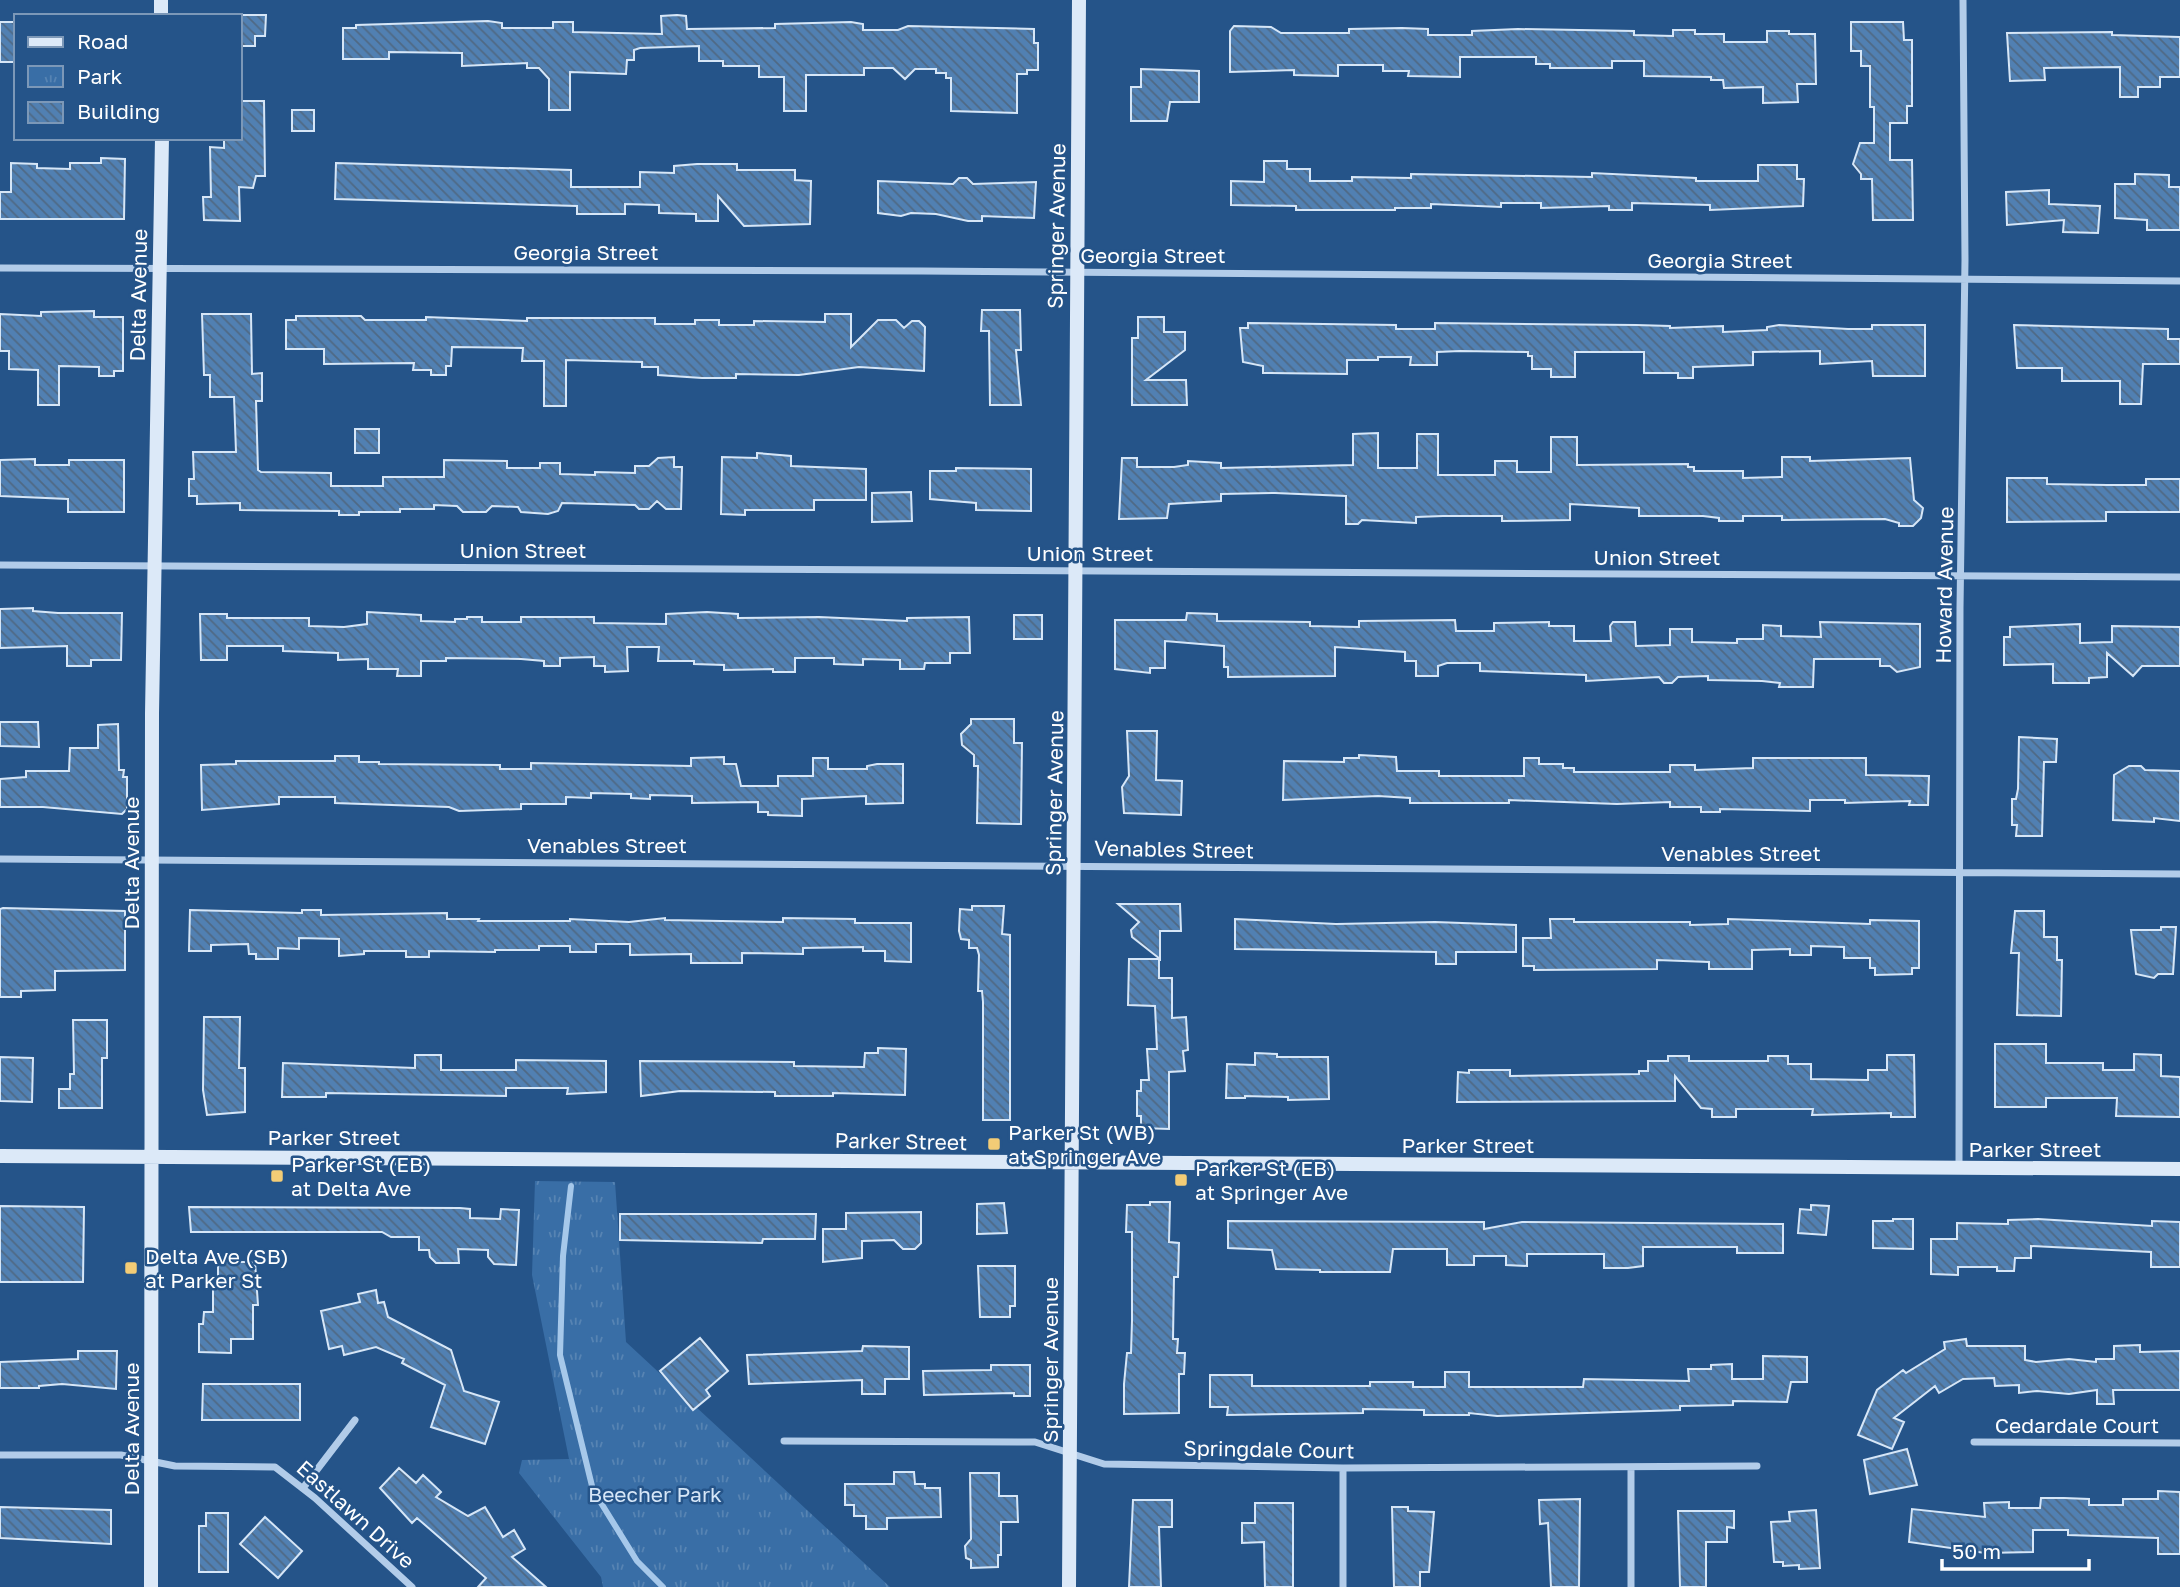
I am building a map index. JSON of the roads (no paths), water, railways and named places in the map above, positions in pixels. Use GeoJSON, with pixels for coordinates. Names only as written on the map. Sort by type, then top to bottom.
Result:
{"type":"FeatureCollection","features":[{"type":"Feature","properties":{"kind":"street","name":"Springer Avenue"},"geometry":{"type":"LineString","coordinates":[[1069,1587],[1079,0]]}},
{"type":"Feature","properties":{"kind":"street","name":"Howard Avenue"},"geometry":{"type":"LineString","coordinates":[[1959,1170],[1965,279],[1963,0]]}},
{"type":"Feature","properties":{"kind":"street","name":"Delta Avenue"},"geometry":{"type":"LineString","coordinates":[[151,1587],[152,859],[162,140]]}},
{"type":"Feature","properties":{"kind":"street","name":"Georgia Street"},"geometry":{"type":"LineString","coordinates":[[0,268],[1077,272],[2180,281]]}},
{"type":"Feature","properties":{"kind":"street","name":"Union Street"},"geometry":{"type":"LineString","coordinates":[[0,565],[2180,577]]}},
{"type":"Feature","properties":{"kind":"street","name":"Venables Street"},"geometry":{"type":"LineString","coordinates":[[0,859],[1074,864],[2180,874]]}},
{"type":"Feature","properties":{"kind":"street","name":"Parker Street"},"geometry":{"type":"LineString","coordinates":[[0,1156],[1959,1170],[2180,1169]]}},
{"type":"Feature","properties":{"kind":"street"},"geometry":{"type":"LineString","coordinates":[[303,1488],[355,1420]]}},
{"type":"Feature","properties":{"kind":"street","name":"Springdale Court"},"geometry":{"type":"LineString","coordinates":[[784,1441],[1035,1442],[1104,1464],[1343,1468],[1757,1466]]}},
{"type":"Feature","properties":{"kind":"street","name":"Cedardale Court"},"geometry":{"type":"LineString","coordinates":[[1974,1442],[2180,1443]]}},
{"type":"Feature","properties":{"kind":"street","name":"Eastlawn Drive"},"geometry":{"type":"LineString","coordinates":[[0,1455],[121,1455],[175,1466],[275,1467],[303,1488],[412,1587]]}},
{"type":"Feature","properties":{"kind":"street"},"geometry":{"type":"LineString","coordinates":[[1631,1466],[1632,1587]]}},
{"type":"Feature","properties":{"kind":"street"},"geometry":{"type":"LineString","coordinates":[[1343,1468],[1343,1587]]}},
{"type":"Feature","properties":{"kind":"waterway"},"geometry":{"type":"LineString","coordinates":[[571,1186],[563,1256],[560,1355],[593,1490],[637,1561],[663,1587]]}},
{"type":"Feature","properties":{"kind":"place","name":"Parker St (WB) at Springer Ave"},"geometry":{"type":"Point","coordinates":[994,1144]}},
{"type":"Feature","properties":{"kind":"place","name":"Parker St (EB) at Delta Ave"},"geometry":{"type":"Point","coordinates":[277,1176]}},
{"type":"Feature","properties":{"kind":"place","name":"Parker St (EB) at Springer Ave"},"geometry":{"type":"Point","coordinates":[1181,1180]}},
{"type":"Feature","properties":{"kind":"place","name":"Delta Ave (SB) at Parker St"},"geometry":{"type":"Point","coordinates":[131,1268]}},
{"type":"Feature","properties":{"kind":"park label","name":"Beecher Park"},"geometry":{"type":"Point","coordinates":[655,1494]}}]}
